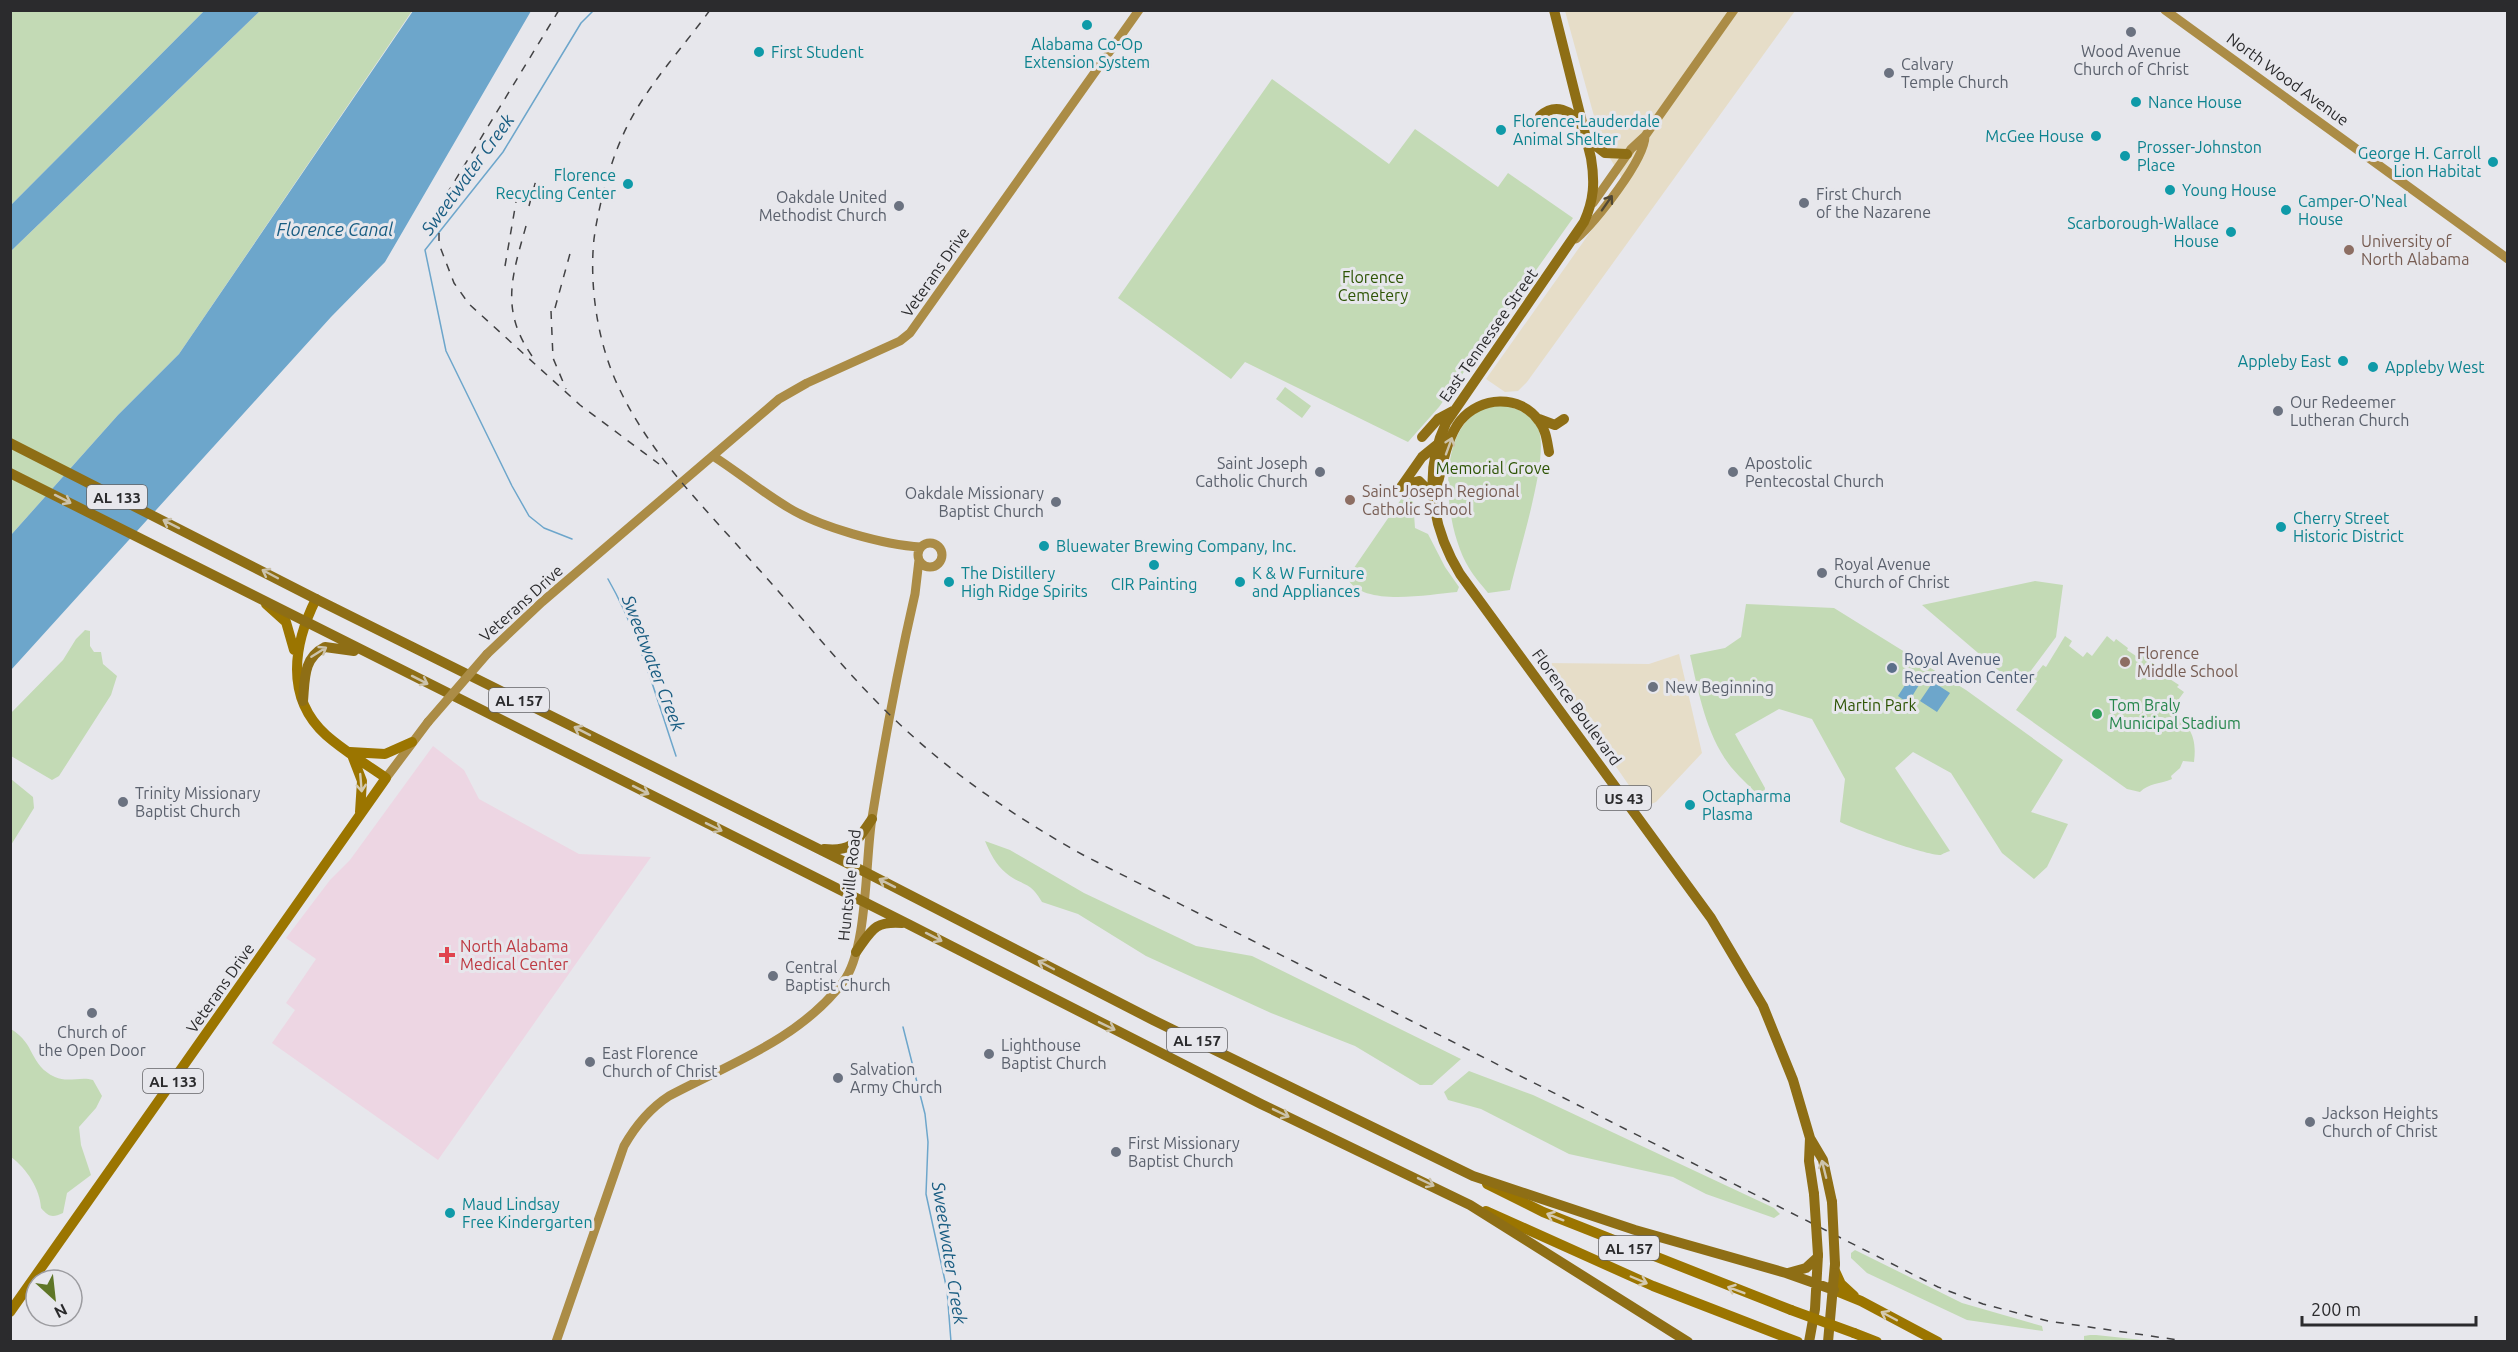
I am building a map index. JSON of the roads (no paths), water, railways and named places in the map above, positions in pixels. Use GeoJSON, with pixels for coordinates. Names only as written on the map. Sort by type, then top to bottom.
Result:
{"type":"FeatureCollection","features":[{"type":"Feature","properties":{"kind":"highway","name":"US 43"},"geometry":{"type":"LineString","coordinates":[[1554,10],[1586,136],[1594,176],[1593,203]]}},
{"type":"Feature","properties":{"kind":"highway"},"geometry":{"type":"LineString","coordinates":[[1540,116],[1548,109],[1558,107],[1571,115],[1586,136],[1605,153],[1627,154]]}},
{"type":"Feature","properties":{"kind":"highway","name":"East Tennessee Street"},"geometry":{"type":"LineString","coordinates":[[1438,444],[1453,411],[1568,246],[1593,203]]}},
{"type":"Feature","properties":{"kind":"highway"},"geometry":{"type":"LineString","coordinates":[[1433,499],[1447,449],[1459,423],[1468,412],[1487,403],[1508,402],[1521,405],[1538,419],[1550,425],[1563,420]]}},
{"type":"Feature","properties":{"kind":"highway"},"geometry":{"type":"LineString","coordinates":[[1433,499],[1419,481],[1410,482],[1401,487],[1422,457],[1438,444],[1431,437],[1422,437],[1438,419],[1453,411]]}},
{"type":"Feature","properties":{"kind":"highway"},"geometry":{"type":"LineString","coordinates":[[1538,419],[1545,432],[1549,452]]}},
{"type":"Feature","properties":{"kind":"highway","name":"AL 133"},"geometry":{"type":"LineString","coordinates":[[10,443],[316,599]]}},
{"type":"Feature","properties":{"kind":"highway","name":"Florence Boulevard"},"geometry":{"type":"LineString","coordinates":[[1438,444],[1432,474],[1433,499],[1439,530],[1450,558],[1739,962],[1778,1041],[1810,1138],[1823,1160],[1832,1202],[1835,1268],[1827,1341]]}},
{"type":"Feature","properties":{"kind":"highway","name":"AL 133"},"geometry":{"type":"LineString","coordinates":[[10,473],[259,598]]}},
{"type":"Feature","properties":{"kind":"highway","name":"AL 157"},"geometry":{"type":"LineString","coordinates":[[259,598],[1261,1104],[1470,1205]]}},
{"type":"Feature","properties":{"kind":"highway","name":"AL 157"},"geometry":{"type":"LineString","coordinates":[[316,599],[865,872],[1077,982],[1473,1176]]}},
{"type":"Feature","properties":{"kind":"highway"},"geometry":{"type":"LineString","coordinates":[[303,701],[308,663],[318,650],[335,646],[372,655]]}},
{"type":"Feature","properties":{"kind":"highway"},"geometry":{"type":"LineString","coordinates":[[815,848],[842,851],[850,846],[872,819]]}},
{"type":"Feature","properties":{"kind":"highway"},"geometry":{"type":"LineString","coordinates":[[856,952],[874,927],[882,923],[908,924]]}},
{"type":"Feature","properties":{"kind":"highway","name":"Florence Boulevard"},"geometry":{"type":"LineString","coordinates":[[1809,1341],[1817,1284],[1818,1256],[1814,1194],[1809,1161],[1810,1138]]}},
{"type":"Feature","properties":{"kind":"highway"},"geometry":{"type":"LineString","coordinates":[[1473,1176],[1635,1230],[1786,1273],[1834,1290]]}},
{"type":"Feature","properties":{"kind":"highway"},"geometry":{"type":"LineString","coordinates":[[1470,1205],[1688,1341]]}},
{"type":"Feature","properties":{"kind":"highway"},"geometry":{"type":"LineString","coordinates":[[1786,1273],[1806,1268],[1818,1256]]}},
{"type":"Feature","properties":{"kind":"main road","name":"Veterans Drive"},"geometry":{"type":"LineString","coordinates":[[10,1312],[386,778],[428,722],[487,654],[788,393],[887,347],[910,333],[1139,10]]}},
{"type":"Feature","properties":{"kind":"main road","name":"East Tennessee Street"},"geometry":{"type":"LineString","coordinates":[[1593,203],[1627,154],[1645,136],[1734,10]]}},
{"type":"Feature","properties":{"kind":"main road","name":"North Wood Avenue"},"geometry":{"type":"LineString","coordinates":[[2165,10],[2508,259]]}},
{"type":"Feature","properties":{"kind":"main road","name":"East Tennessee Street"},"geometry":{"type":"LineString","coordinates":[[1568,246],[1592,224],[1645,147],[1645,136]]}},
{"type":"Feature","properties":{"kind":"main road"},"geometry":{"type":"LineString","coordinates":[[713,456],[802,516],[895,544],[919,554],[923,565],[933,566],[940,560],[939,547],[930,543],[919,554]]}},
{"type":"Feature","properties":{"kind":"main road","name":"Huntsville Road"},"geometry":{"type":"LineString","coordinates":[[556,1341],[624,1146],[634,1127],[653,1106],[669,1096],[763,1048],[810,1015],[844,981],[856,952],[872,819],[915,594],[919,554]]}},
{"type":"Feature","properties":{"kind":"main road","name":"Huntsville Road"},"geometry":{"type":"LineString","coordinates":[[915,594],[933,566]]}},
{"type":"Feature","properties":{"kind":"main road"},"geometry":{"type":"LineString","coordinates":[[259,598],[289,627],[303,701],[325,734],[386,778]]}},
{"type":"Feature","properties":{"kind":"main road"},"geometry":{"type":"LineString","coordinates":[[295,668],[298,641],[316,599]]}},
{"type":"Feature","properties":{"kind":"main road"},"geometry":{"type":"LineString","coordinates":[[350,752],[385,754],[412,742]]}},
{"type":"Feature","properties":{"kind":"main road"},"geometry":{"type":"LineString","coordinates":[[350,752],[362,781],[360,815]]}},
{"type":"Feature","properties":{"kind":"main road","name":"AL 157"},"geometry":{"type":"LineString","coordinates":[[1473,1176],[1543,1212],[1791,1310],[1877,1341]]}},
{"type":"Feature","properties":{"kind":"main road","name":"AL 157"},"geometry":{"type":"LineString","coordinates":[[1470,1205],[1653,1287],[1798,1341]]}},
{"type":"Feature","properties":{"kind":"main road"},"geometry":{"type":"LineString","coordinates":[[1835,1268],[1841,1284],[1862,1301]]}},
{"type":"Feature","properties":{"kind":"main road"},"geometry":{"type":"LineString","coordinates":[[1834,1290],[1862,1301],[1938,1341]]}},
{"type":"Feature","properties":{"kind":"water"},"geometry":{"type":"Polygon","coordinates":[[[204,11],[260,11],[11,251],[11,205],[204,11]]]}},
{"type":"Feature","properties":{"kind":"water","name":"Florence Canal"},"geometry":{"type":"Polygon","coordinates":[[[413,11],[531,11],[385,262],[331,317],[11,670],[11,535],[118,415],[179,354],[413,11]]]}},
{"type":"Feature","properties":{"kind":"water"},"geometry":{"type":"Polygon","coordinates":[[[1909,679],[1919,685],[1911,698],[1915,701],[1912,706],[1898,696],[1909,679]]]}},
{"type":"Feature","properties":{"kind":"water"},"geometry":{"type":"Polygon","coordinates":[[[1933,682],[1950,693],[1937,712],[1920,701],[1933,682]]]}},
{"type":"Feature","properties":{"kind":"waterway","name":"Sweetwater Creek"},"geometry":{"type":"LineString","coordinates":[[572,539],[544,528],[529,516],[512,486],[446,351],[425,250],[503,152],[581,23],[594,10]]}},
{"type":"Feature","properties":{"kind":"waterway","name":"Sweetwater Creek"},"geometry":{"type":"LineString","coordinates":[[608,579],[638,643],[676,756]]}},
{"type":"Feature","properties":{"kind":"waterway","name":"Sweetwater Creek"},"geometry":{"type":"LineString","coordinates":[[903,1027],[925,1114],[928,1142],[926,1194],[947,1290],[951,1342]]}},
{"type":"Feature","properties":{"kind":"railway"},"geometry":{"type":"LineString","coordinates":[[559,10],[445,197],[439,216],[439,244],[454,283],[469,304],[580,405],[659,464]]}},
{"type":"Feature","properties":{"kind":"railway"},"geometry":{"type":"LineString","coordinates":[[710,10],[663,71],[631,118],[609,172],[596,227],[593,257],[594,296],[606,353],[619,388],[632,413],[680,481],[856,680],[914,737],[984,793],[1033,826],[1085,856],[1938,1287],[1983,1304],[2048,1321],[2192,1342]]}},
{"type":"Feature","properties":{"kind":"railway"},"geometry":{"type":"LineString","coordinates":[[529,206],[536,180]]}},
{"type":"Feature","properties":{"kind":"railway"},"geometry":{"type":"LineString","coordinates":[[505,266],[516,202]]}},
{"type":"Feature","properties":{"kind":"railway"},"geometry":{"type":"LineString","coordinates":[[526,226],[513,277],[512,308],[522,339],[532,356]]}},
{"type":"Feature","properties":{"kind":"railway"},"geometry":{"type":"LineString","coordinates":[[555,308],[571,250]]}},
{"type":"Feature","properties":{"kind":"railway"},"geometry":{"type":"LineString","coordinates":[[551,311],[553,358],[566,389]]}},
{"type":"Feature","properties":{"kind":"place","name":"Alabama Co-Op Extension System"},"geometry":{"type":"Point","coordinates":[1087,25]}},
{"type":"Feature","properties":{"kind":"place","name":"Wood Avenue Church of Christ"},"geometry":{"type":"Point","coordinates":[2131,32]}},
{"type":"Feature","properties":{"kind":"place","name":"First Student"},"geometry":{"type":"Point","coordinates":[759,52]}},
{"type":"Feature","properties":{"kind":"place","name":"Calvary Temple Church"},"geometry":{"type":"Point","coordinates":[1889,73]}},
{"type":"Feature","properties":{"kind":"place","name":"Nance House"},"geometry":{"type":"Point","coordinates":[2136,102]}},
{"type":"Feature","properties":{"kind":"place","name":"Florence-Lauderdale Animal Shelter"},"geometry":{"type":"Point","coordinates":[1501,130]}},
{"type":"Feature","properties":{"kind":"place","name":"McGee House"},"geometry":{"type":"Point","coordinates":[2096,136]}},
{"type":"Feature","properties":{"kind":"place","name":"Prosser-Johnston Place"},"geometry":{"type":"Point","coordinates":[2125,156]}},
{"type":"Feature","properties":{"kind":"place","name":"George H. Carroll Lion Habitat"},"geometry":{"type":"Point","coordinates":[2493,162]}},
{"type":"Feature","properties":{"kind":"place","name":"Florence Recycling Center"},"geometry":{"type":"Point","coordinates":[628,184]}},
{"type":"Feature","properties":{"kind":"place","name":"Young House"},"geometry":{"type":"Point","coordinates":[2170,190]}},
{"type":"Feature","properties":{"kind":"place","name":"First Church of the Nazarene"},"geometry":{"type":"Point","coordinates":[1804,203]}},
{"type":"Feature","properties":{"kind":"place","name":"Oakdale United Methodist Church"},"geometry":{"type":"Point","coordinates":[899,206]}},
{"type":"Feature","properties":{"kind":"place","name":"Camper-O'Neal House"},"geometry":{"type":"Point","coordinates":[2286,210]}},
{"type":"Feature","properties":{"kind":"place","name":"Scarborough-Wallace House"},"geometry":{"type":"Point","coordinates":[2231,232]}},
{"type":"Feature","properties":{"kind":"place","name":"University of North Alabama"},"geometry":{"type":"Point","coordinates":[2349,250]}},
{"type":"Feature","properties":{"kind":"place","name":"Appleby East"},"geometry":{"type":"Point","coordinates":[2343,361]}},
{"type":"Feature","properties":{"kind":"place","name":"Appleby West"},"geometry":{"type":"Point","coordinates":[2373,367]}},
{"type":"Feature","properties":{"kind":"place","name":"Our Redeemer Lutheran Church"},"geometry":{"type":"Point","coordinates":[2278,411]}},
{"type":"Feature","properties":{"kind":"place","name":"Saint Joseph Catholic Church"},"geometry":{"type":"Point","coordinates":[1320,472]}},
{"type":"Feature","properties":{"kind":"place","name":"Apostolic Pentecostal Church"},"geometry":{"type":"Point","coordinates":[1733,472]}},
{"type":"Feature","properties":{"kind":"place","name":"Saint Joseph Regional Catholic School"},"geometry":{"type":"Point","coordinates":[1350,500]}},
{"type":"Feature","properties":{"kind":"place","name":"Oakdale Missionary Baptist Church"},"geometry":{"type":"Point","coordinates":[1056,502]}},
{"type":"Feature","properties":{"kind":"place","name":"Cherry Street Historic District"},"geometry":{"type":"Point","coordinates":[2281,527]}},
{"type":"Feature","properties":{"kind":"place","name":"Bluewater Brewing Company, Inc."},"geometry":{"type":"Point","coordinates":[1044,546]}},
{"type":"Feature","properties":{"kind":"place","name":"CIR Painting"},"geometry":{"type":"Point","coordinates":[1154,565]}},
{"type":"Feature","properties":{"kind":"place","name":"Royal Avenue Church of Christ"},"geometry":{"type":"Point","coordinates":[1822,573]}},
{"type":"Feature","properties":{"kind":"place","name":"The Distillery High Ridge Spirits"},"geometry":{"type":"Point","coordinates":[949,582]}},
{"type":"Feature","properties":{"kind":"place","name":"K & W Furniture and Appliances"},"geometry":{"type":"Point","coordinates":[1240,582]}},
{"type":"Feature","properties":{"kind":"place","name":"Florence Middle School"},"geometry":{"type":"Point","coordinates":[2125,662]}},
{"type":"Feature","properties":{"kind":"place","name":"Royal Avenue Recreation Center"},"geometry":{"type":"Point","coordinates":[1892,668]}},
{"type":"Feature","properties":{"kind":"place","name":"New Beginning"},"geometry":{"type":"Point","coordinates":[1653,687]}},
{"type":"Feature","properties":{"kind":"place","name":"Tom Braly Municipal Stadium"},"geometry":{"type":"Point","coordinates":[2097,714]}},
{"type":"Feature","properties":{"kind":"place","name":"Trinity Missionary Baptist Church"},"geometry":{"type":"Point","coordinates":[123,802]}},
{"type":"Feature","properties":{"kind":"place","name":"Octapharma Plasma"},"geometry":{"type":"Point","coordinates":[1690,805]}},
{"type":"Feature","properties":{"kind":"place","name":"North Alabama Medical Center"},"geometry":{"type":"Point","coordinates":[447,955]}},
{"type":"Feature","properties":{"kind":"place","name":"Central Baptist Church"},"geometry":{"type":"Point","coordinates":[773,976]}},
{"type":"Feature","properties":{"kind":"place","name":"Church of the Open Door"},"geometry":{"type":"Point","coordinates":[92,1013]}},
{"type":"Feature","properties":{"kind":"place","name":"Lighthouse Baptist Church"},"geometry":{"type":"Point","coordinates":[989,1054]}},
{"type":"Feature","properties":{"kind":"place","name":"East Florence Church of Christ"},"geometry":{"type":"Point","coordinates":[590,1062]}},
{"type":"Feature","properties":{"kind":"place","name":"Salvation Army Church"},"geometry":{"type":"Point","coordinates":[838,1078]}},
{"type":"Feature","properties":{"kind":"place","name":"Jackson Heights Church of Christ"},"geometry":{"type":"Point","coordinates":[2310,1122]}},
{"type":"Feature","properties":{"kind":"place","name":"First Missionary Baptist Church"},"geometry":{"type":"Point","coordinates":[1116,1152]}},
{"type":"Feature","properties":{"kind":"place","name":"Maud Lindsay Free Kindergarten"},"geometry":{"type":"Point","coordinates":[450,1213]}},
{"type":"Feature","properties":{"kind":"park label","name":"Florence Cemetery"},"geometry":{"type":"Point","coordinates":[1373,286]}},
{"type":"Feature","properties":{"kind":"park label","name":"Memorial Grove"},"geometry":{"type":"Point","coordinates":[1493,468]}},
{"type":"Feature","properties":{"kind":"park label","name":"Martin Park"},"geometry":{"type":"Point","coordinates":[1875,705]}}]}
